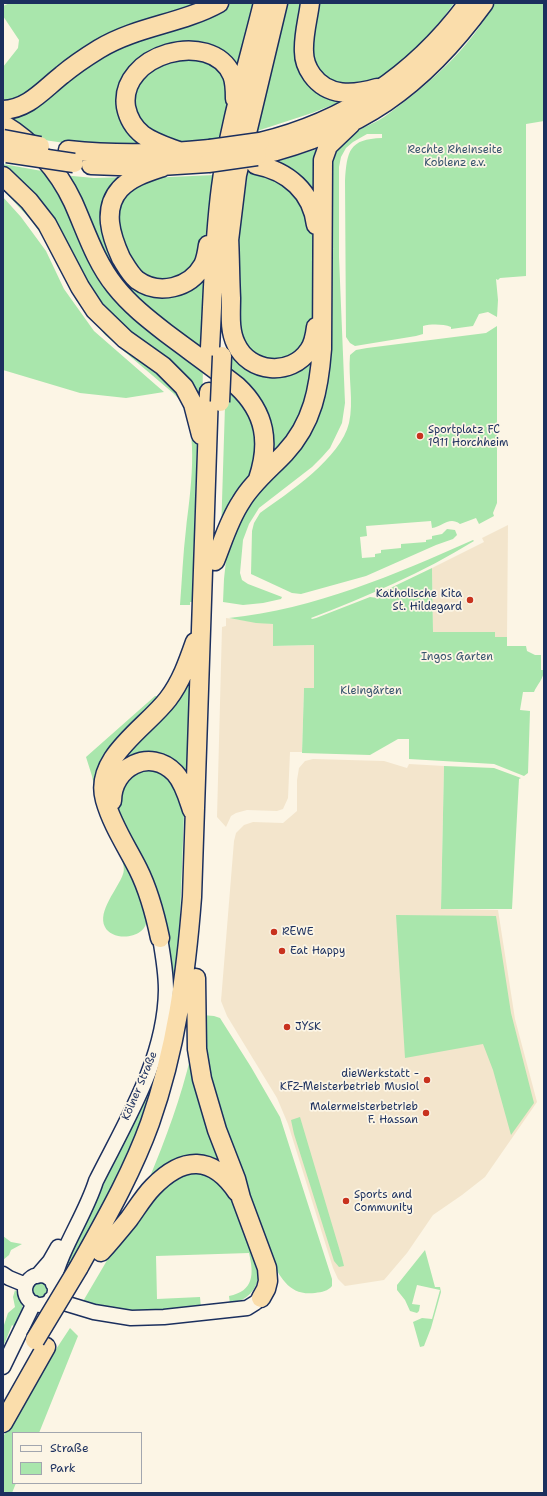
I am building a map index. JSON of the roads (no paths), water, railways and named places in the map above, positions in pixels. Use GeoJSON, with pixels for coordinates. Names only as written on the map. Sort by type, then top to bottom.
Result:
{"type":"FeatureCollection","features":[{"type":"Feature","properties":{"kind":"highway"},"geometry":{"type":"LineString","coordinates":[[3,110],[15,109],[32,100],[76,64],[112,42],[137,31],[198,13],[219,3]]}},
{"type":"Feature","properties":{"kind":"highway"},"geometry":{"type":"LineString","coordinates":[[263,3],[234,119],[221,188],[204,264],[199,272],[184,284],[175,287],[160,288],[146,285],[131,273],[118,251],[111,230],[110,212],[115,197],[126,184],[135,178],[163,167],[209,156],[258,154],[298,131],[324,122],[360,103],[387,86],[433,46],[468,3]]}},
{"type":"Feature","properties":{"kind":"highway"},"geometry":{"type":"LineString","coordinates":[[216,352],[237,175],[278,3]]}},
{"type":"Feature","properties":{"kind":"highway"},"geometry":{"type":"LineString","coordinates":[[310,3],[304,52],[307,66],[315,79],[327,89],[344,93],[360,92],[387,86]]}},
{"type":"Feature","properties":{"kind":"highway"},"geometry":{"type":"LineString","coordinates":[[71,157],[181,152],[231,161],[306,142],[351,124],[389,100],[422,74],[456,39],[484,3]]}},
{"type":"Feature","properties":{"kind":"highway"},"geometry":{"type":"LineString","coordinates":[[181,152],[155,142],[142,134],[134,126],[129,117],[125,98],[126,89],[136,72],[147,63],[163,55],[188,51],[199,51],[217,57],[224,62],[233,76],[235,86],[234,119]]}},
{"type":"Feature","properties":{"kind":"highway"},"geometry":{"type":"LineString","coordinates":[[3,124],[38,151],[58,176],[73,202],[97,259],[125,298],[141,314],[237,386],[250,400],[259,416],[265,437],[264,457],[257,482]]}},
{"type":"Feature","properties":{"kind":"highway"},"geometry":{"type":"LineString","coordinates":[[215,561],[237,509],[245,496],[287,451],[298,436],[307,422],[316,399],[322,349],[323,160],[328,146],[351,124]]}},
{"type":"Feature","properties":{"kind":"highway"},"geometry":{"type":"LineString","coordinates":[[4,148],[71,157],[124,167],[163,167]]}},
{"type":"Feature","properties":{"kind":"highway"},"geometry":{"type":"LineString","coordinates":[[229,237],[232,331],[235,343],[246,358],[266,368],[280,368],[294,364],[309,350],[316,330],[315,218],[308,198],[299,186],[282,174],[270,168],[258,154]]}},
{"type":"Feature","properties":{"kind":"highway"},"geometry":{"type":"LineString","coordinates":[[3,176],[30,201],[47,224],[80,287],[95,310],[125,339],[163,366],[184,387],[190,396],[197,414],[206,462]]}},
{"type":"Feature","properties":{"kind":"highway"},"geometry":{"type":"LineString","coordinates":[[208,602],[215,561],[216,242],[221,188]]}},
{"type":"Feature","properties":{"kind":"highway"},"geometry":{"type":"LineString","coordinates":[[3,1398],[41,1343],[84,1271],[118,1198],[150,1124],[164,1078],[180,1008],[187,955],[192,897],[195,817],[208,602],[206,462],[215,397]]}},
{"type":"Feature","properties":{"kind":"highway"},"geometry":{"type":"LineString","coordinates":[[160,938],[154,910],[146,886],[106,805],[104,794],[105,781],[108,768],[121,749],[162,707],[176,688],[207,626]]}},
{"type":"Feature","properties":{"kind":"highway"},"geometry":{"type":"LineString","coordinates":[[101,1252],[141,1177],[163,1121],[186,1038],[196,978],[204,894],[207,626]]}},
{"type":"Feature","properties":{"kind":"highway"},"geometry":{"type":"LineString","coordinates":[[112,816],[113,792],[121,773],[131,766],[146,762],[160,764],[170,769],[175,774],[183,786],[195,817]]}},
{"type":"Feature","properties":{"kind":"highway"},"geometry":{"type":"LineString","coordinates":[[196,978],[198,1049],[202,1079],[217,1130],[269,1272],[267,1285],[261,1298]]}},
{"type":"Feature","properties":{"kind":"highway"},"geometry":{"type":"LineString","coordinates":[[84,1271],[152,1188],[169,1174],[186,1165],[207,1165],[218,1171],[230,1182],[241,1198]]}},
{"type":"Feature","properties":{"kind":"highway"},"geometry":{"type":"LineString","coordinates":[[3,1423],[41,1343]]}},
{"type":"Feature","properties":{"kind":"street","name":"Kölner Straße"},"geometry":{"type":"LineString","coordinates":[[26,1285],[30,1279],[37,1276],[50,1261],[77,1210],[96,1181],[141,1091],[152,1064],[164,1018],[166,988],[160,938]]}},
{"type":"Feature","properties":{"kind":"street","name":"Kölner Straße"},"geometry":{"type":"LineString","coordinates":[[51,1299],[54,1291],[53,1284],[57,1268],[91,1196],[96,1181]]}},
{"type":"Feature","properties":{"kind":"street"},"geometry":{"type":"LineString","coordinates":[[3,1274],[8,1278],[26,1285],[25,1290],[27,1297],[39,1305],[45,1304],[51,1299],[94,1312],[131,1318],[164,1317],[247,1308],[261,1298]]}},
{"type":"Feature","properties":{"kind":"street"},"geometry":{"type":"LineString","coordinates":[[37,1276],[46,1277],[53,1284]]}},
{"type":"Feature","properties":{"kind":"street"},"geometry":{"type":"LineString","coordinates":[[3,1366],[34,1303]]}},
{"type":"Feature","properties":{"kind":"place","name":"Sportplatz FC 1911 Horchheim"},"geometry":{"type":"Point","coordinates":[420,436]}},
{"type":"Feature","properties":{"kind":"place","name":"Katholische Kita St. Hildegard"},"geometry":{"type":"Point","coordinates":[470,600]}},
{"type":"Feature","properties":{"kind":"place","name":"REWE"},"geometry":{"type":"Point","coordinates":[274,932]}},
{"type":"Feature","properties":{"kind":"place","name":"Eat Happy"},"geometry":{"type":"Point","coordinates":[282,951]}},
{"type":"Feature","properties":{"kind":"place","name":"JYSK"},"geometry":{"type":"Point","coordinates":[287,1027]}},
{"type":"Feature","properties":{"kind":"place","name":"dieWerkstatt - KFZ-Meisterbetrieb Musiol"},"geometry":{"type":"Point","coordinates":[427,1080]}},
{"type":"Feature","properties":{"kind":"place","name":"Malermeisterbetrieb F. Hassan"},"geometry":{"type":"Point","coordinates":[426,1113]}},
{"type":"Feature","properties":{"kind":"place","name":"Sports and Community"},"geometry":{"type":"Point","coordinates":[346,1201]}},
{"type":"Feature","properties":{"kind":"park label","name":"Rechte Rheinseite Koblenz e.v."},"geometry":{"type":"Point","coordinates":[455,156]}},
{"type":"Feature","properties":{"kind":"park label","name":"Ingos Garten"},"geometry":{"type":"Point","coordinates":[457,657]}},
{"type":"Feature","properties":{"kind":"park label","name":"Kleingärten"},"geometry":{"type":"Point","coordinates":[371,691]}}]}
